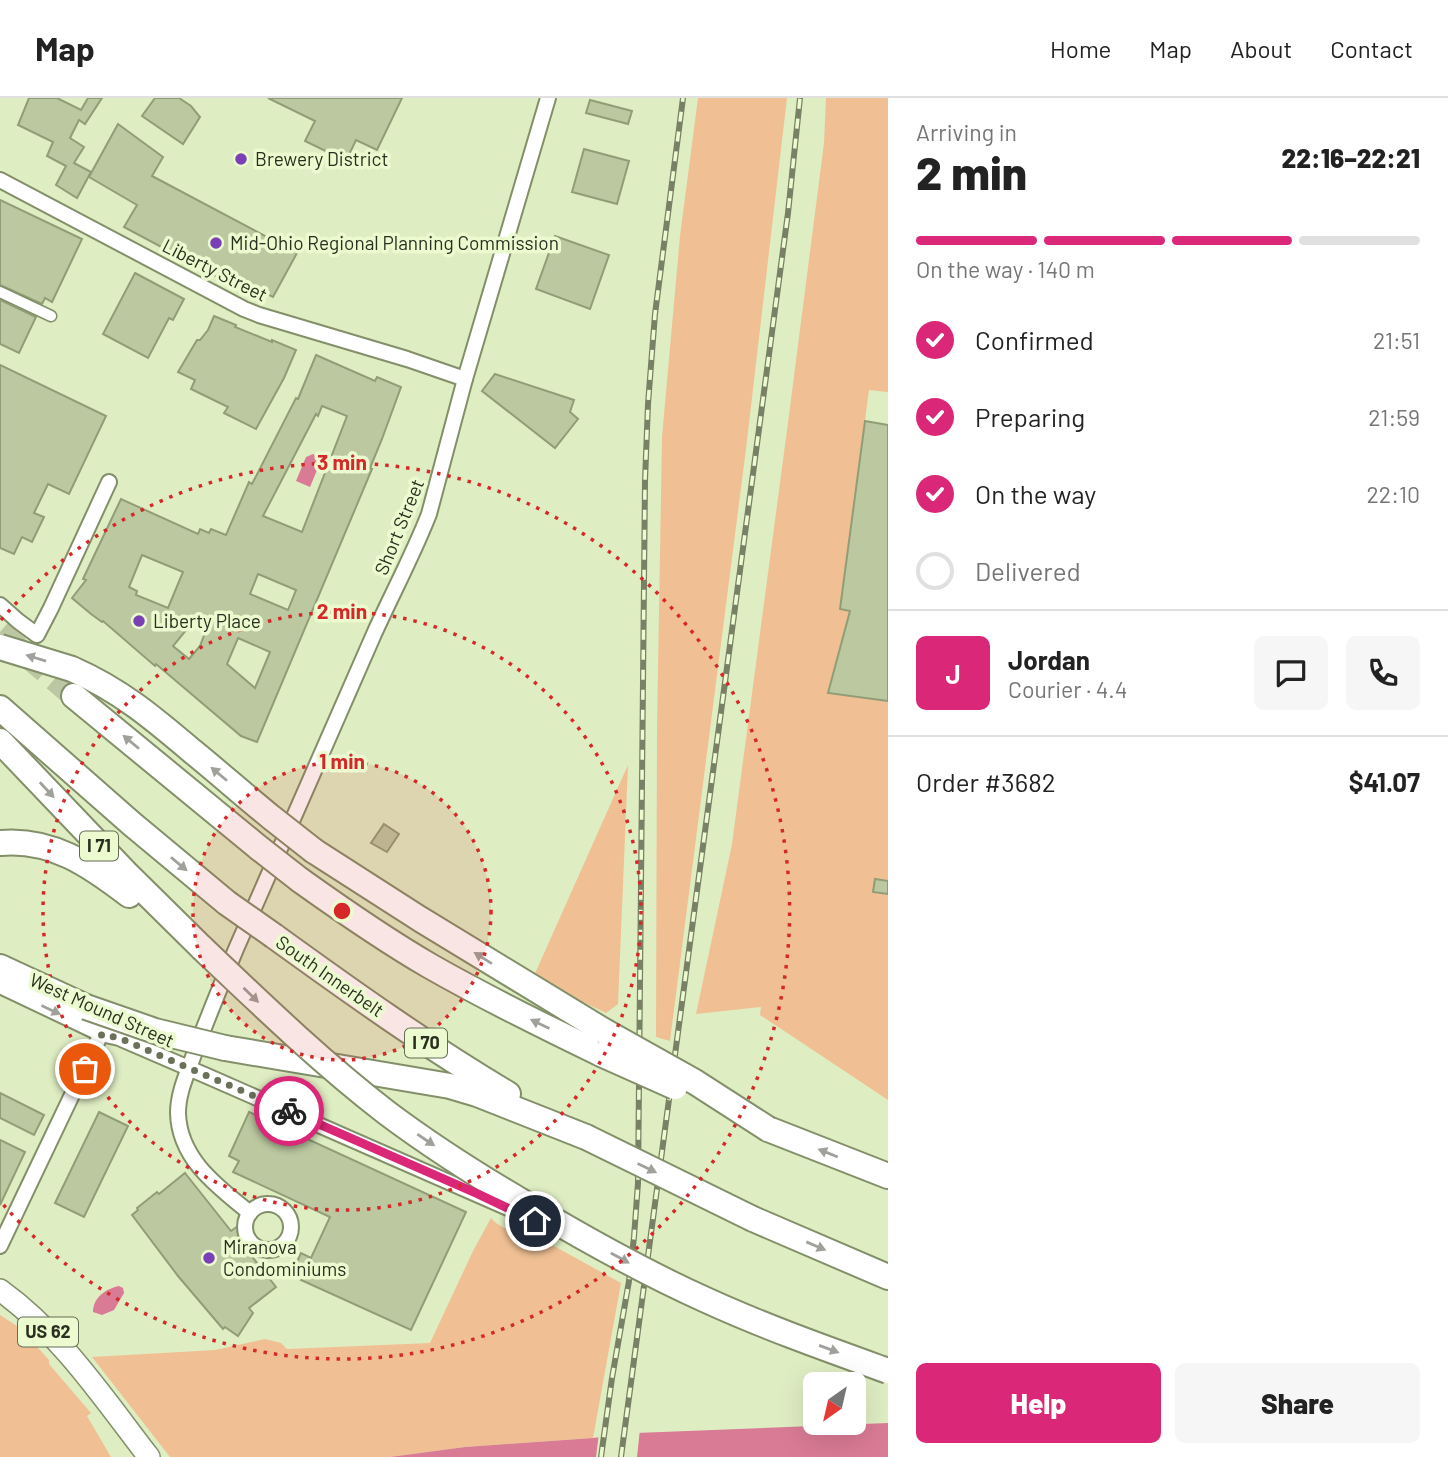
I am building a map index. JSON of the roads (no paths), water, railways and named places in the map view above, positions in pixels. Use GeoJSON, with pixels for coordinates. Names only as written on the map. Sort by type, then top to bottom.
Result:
{"type":"FeatureCollection","features":[{"type":"Feature","properties":{"kind":"highway"},"geometry":{"type":"LineString","coordinates":[[0,647],[72,669],[129,700],[314,851],[603,1042],[768,1129],[888,1176]]}},
{"type":"Feature","properties":{"kind":"highway"},"geometry":{"type":"LineString","coordinates":[[74,696],[259,848],[362,925],[498,1004],[603,1042]]}},
{"type":"Feature","properties":{"kind":"highway","name":"South Innerbelt"},"geometry":{"type":"LineString","coordinates":[[0,708],[132,824],[227,902],[352,993],[463,1067],[520,1102],[586,1137],[753,1219],[888,1277]]}},
{"type":"Feature","properties":{"kind":"highway","name":"I 71"},"geometry":{"type":"LineString","coordinates":[[0,741],[173,921],[293,1035],[389,1114],[483,1178],[642,1270],[706,1301],[888,1371]]}},
{"type":"Feature","properties":{"kind":"highway"},"geometry":{"type":"LineString","coordinates":[[0,843],[37,845],[71,855],[135,900],[173,921]]}},
{"type":"Feature","properties":{"kind":"highway"},"geometry":{"type":"LineString","coordinates":[[0,967],[86,1007],[155,1031],[225,1048],[450,1086],[586,1137]]}},
{"type":"Feature","properties":{"kind":"main road","name":"US 62"},"geometry":{"type":"LineString","coordinates":[[0,1290],[50,1334],[90,1380],[149,1457]]}},
{"type":"Feature","properties":{"kind":"street","name":"Short Street"},"geometry":{"type":"LineString","coordinates":[[250,1213],[209,1179],[187,1147],[178,1115],[181,1091],[244,930],[421,534],[438,484],[447,442],[548,98]]}},
{"type":"Feature","properties":{"kind":"street","name":"Liberty Street"},"geometry":{"type":"LineString","coordinates":[[0,180],[244,309],[465,379]]}},
{"type":"Feature","properties":{"kind":"street"},"geometry":{"type":"LineString","coordinates":[[0,292],[51,316]]}},
{"type":"Feature","properties":{"kind":"street"},"geometry":{"type":"LineString","coordinates":[[0,605],[37,635],[109,482]]}},
{"type":"Feature","properties":{"kind":"street","name":"West Mound Street"},"geometry":{"type":"LineString","coordinates":[[0,986],[102,1034],[119,1038],[321,1125],[535,1221]]}},
{"type":"Feature","properties":{"kind":"street"},"geometry":{"type":"LineString","coordinates":[[0,1246],[102,1034]]}},
{"type":"Feature","properties":{"kind":"tunnel"},"geometry":{"type":"LineString","coordinates":[[0,632],[74,696]]}},
{"type":"Feature","properties":{"kind":"railway"},"geometry":{"type":"LineString","coordinates":[[601,1457],[629,1281],[638,1183],[648,404],[655,314],[683,98]]}},
{"type":"Feature","properties":{"kind":"railway"},"geometry":{"type":"LineString","coordinates":[[621,1457],[788,213],[800,98]]}},
{"type":"Feature","properties":{"kind":"place","name":"Brewery District"},"geometry":{"type":"Point","coordinates":[241,159]}},
{"type":"Feature","properties":{"kind":"place","name":"Mid-Ohio Regional Planning Commission"},"geometry":{"type":"Point","coordinates":[216,243]}},
{"type":"Feature","properties":{"kind":"place","name":"Liberty Place"},"geometry":{"type":"Point","coordinates":[139,621]}},
{"type":"Feature","properties":{"kind":"place","name":"Miranova Condominiums"},"geometry":{"type":"Point","coordinates":[209,1258]}}]}
